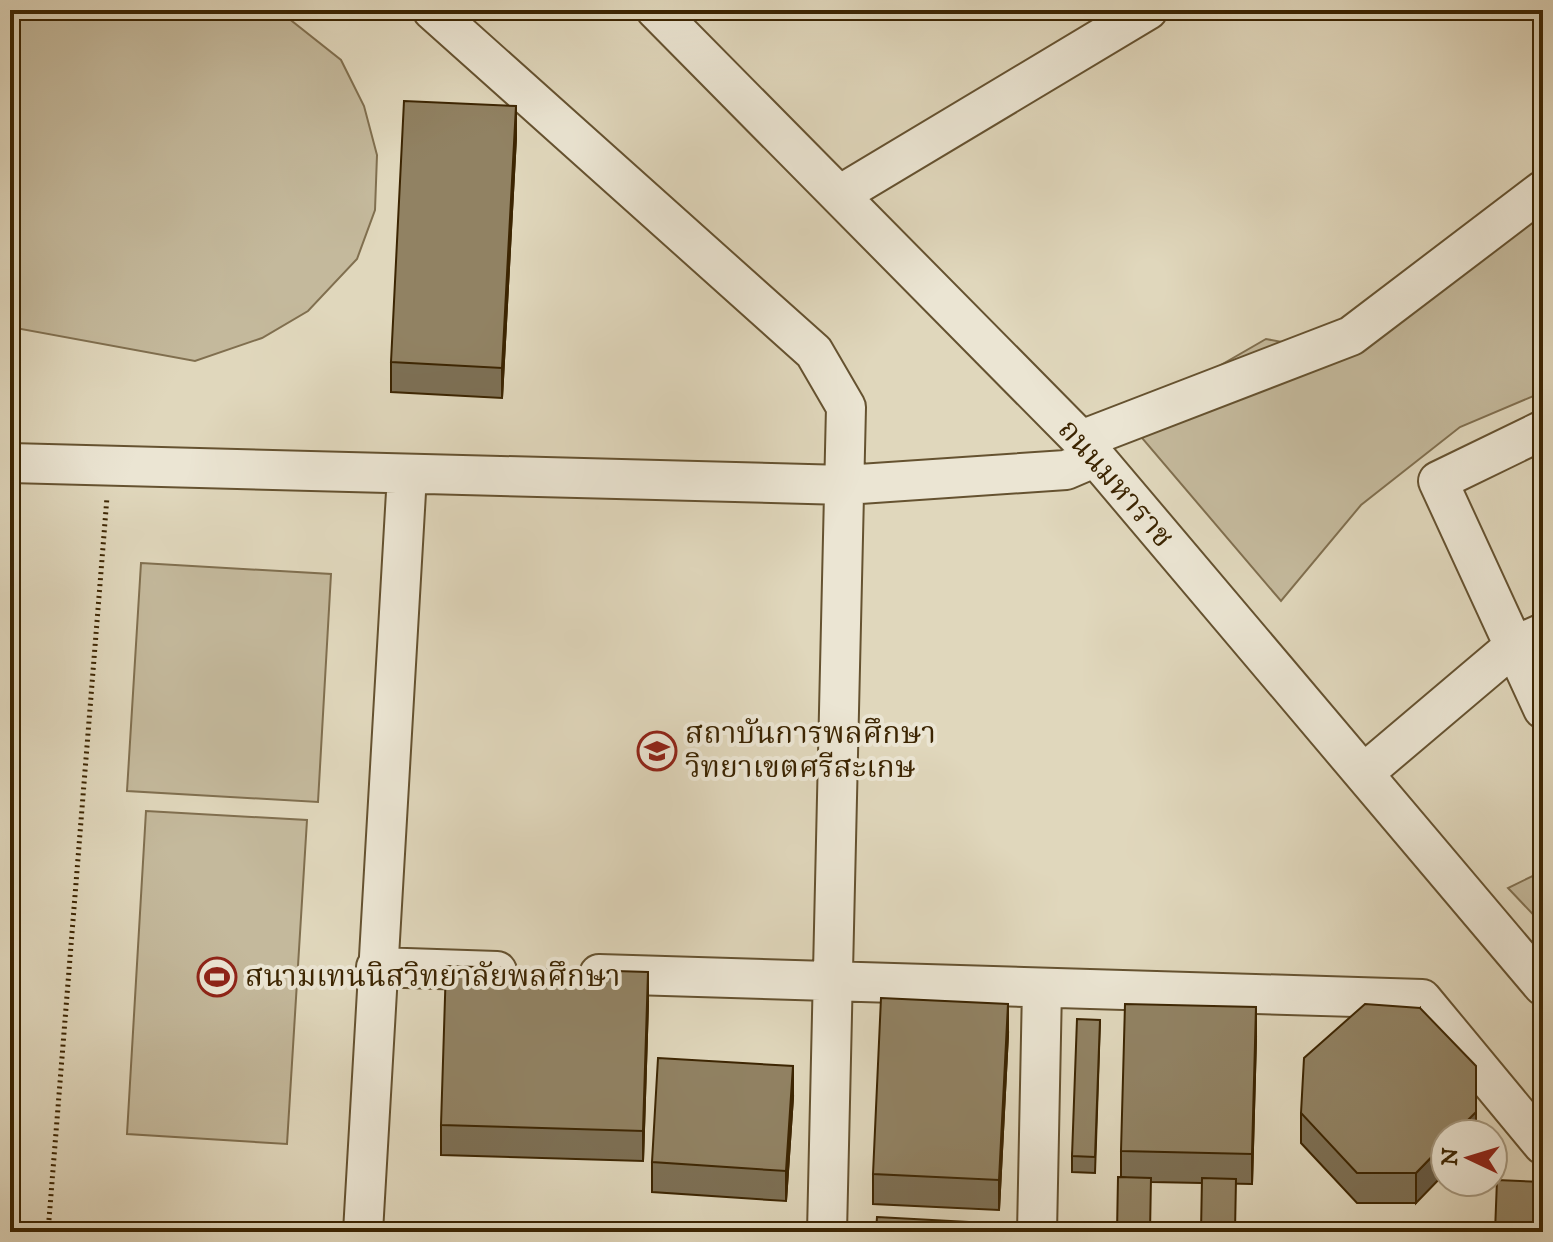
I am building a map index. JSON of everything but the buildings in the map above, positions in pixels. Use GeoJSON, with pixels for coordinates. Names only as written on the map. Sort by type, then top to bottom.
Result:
{"type":"FeatureCollection","features":[{"type":"Feature","properties":{"kind":"street"},"geometry":{"type":"LineString","coordinates":[[432,10],[814,352],[846,407],[827,1232]]}},
{"type":"Feature","properties":{"kind":"street","name":"ถนนมหาราช"},"geometry":{"type":"LineString","coordinates":[[656,10],[841,194],[1087,449],[1543,986]]}},
{"type":"Feature","properties":{"kind":"street"},"geometry":{"type":"LineString","coordinates":[[841,194],[1148,10]]}},
{"type":"Feature","properties":{"kind":"street"},"geometry":{"type":"LineString","coordinates":[[10,463],[845,485],[1066,470],[1087,449],[1351,336],[1543,190]]}},
{"type":"Feature","properties":{"kind":"street"},"geometry":{"type":"LineString","coordinates":[[1543,430],[1438,481],[1528,640],[1543,709]]}},
{"type":"Feature","properties":{"kind":"street"},"geometry":{"type":"LineString","coordinates":[[363,1232],[407,475]]}},
{"type":"Feature","properties":{"kind":"street"},"geometry":{"type":"LineString","coordinates":[[1364,773],[1528,640]]}},
{"type":"Feature","properties":{"kind":"street"},"geometry":{"type":"LineString","coordinates":[[376,967],[1422,999],[1543,1145]]}},
{"type":"Feature","properties":{"kind":"street"},"geometry":{"type":"LineString","coordinates":[[1037,1232],[1042,988]]}},
{"type":"Feature","properties":{"kind":"path"},"geometry":{"type":"LineString","coordinates":[[48,1232],[110,464]]}},
{"type":"Feature","properties":{"kind":"shaded area"},"geometry":{"type":"Polygon","coordinates":[[[10,10],[278,10],[341,60],[364,106],[377,155],[375,210],[357,259],[308,311],[262,338],[195,361],[10,327],[10,10]]]}},
{"type":"Feature","properties":{"kind":"shaded area"},"geometry":{"type":"Polygon","coordinates":[[[1543,200],[1543,392],[1460,427],[1361,505],[1281,601],[1142,438],[1169,395],[1266,339],[1340,353],[1543,200]]]}},
{"type":"Feature","properties":{"kind":"shaded area"},"geometry":{"type":"Polygon","coordinates":[[[141,563],[331,574],[318,802],[127,791],[141,563]]]}},
{"type":"Feature","properties":{"kind":"shaded area","name":"สนามเทนนิสวิทยาลัยพลศึกษา"},"geometry":{"type":"Polygon","coordinates":[[[146,811],[307,820],[287,1144],[127,1134],[146,811]]]}},
{"type":"Feature","properties":{"kind":"shaded area"},"geometry":{"type":"Polygon","coordinates":[[[1543,871],[1543,925],[1508,888],[1543,871]]]}},
{"type":"Feature","properties":{"kind":"place","name":"สถาบันการพลศึกษา วิทยาเขตศรีสะเกษ"},"geometry":{"type":"Point","coordinates":[657,751]}},
{"type":"Feature","properties":{"kind":"place","name":"สนามเทนนิสวิทยาลัยพลศึกษา"},"geometry":{"type":"Point","coordinates":[217,977]}}]}
